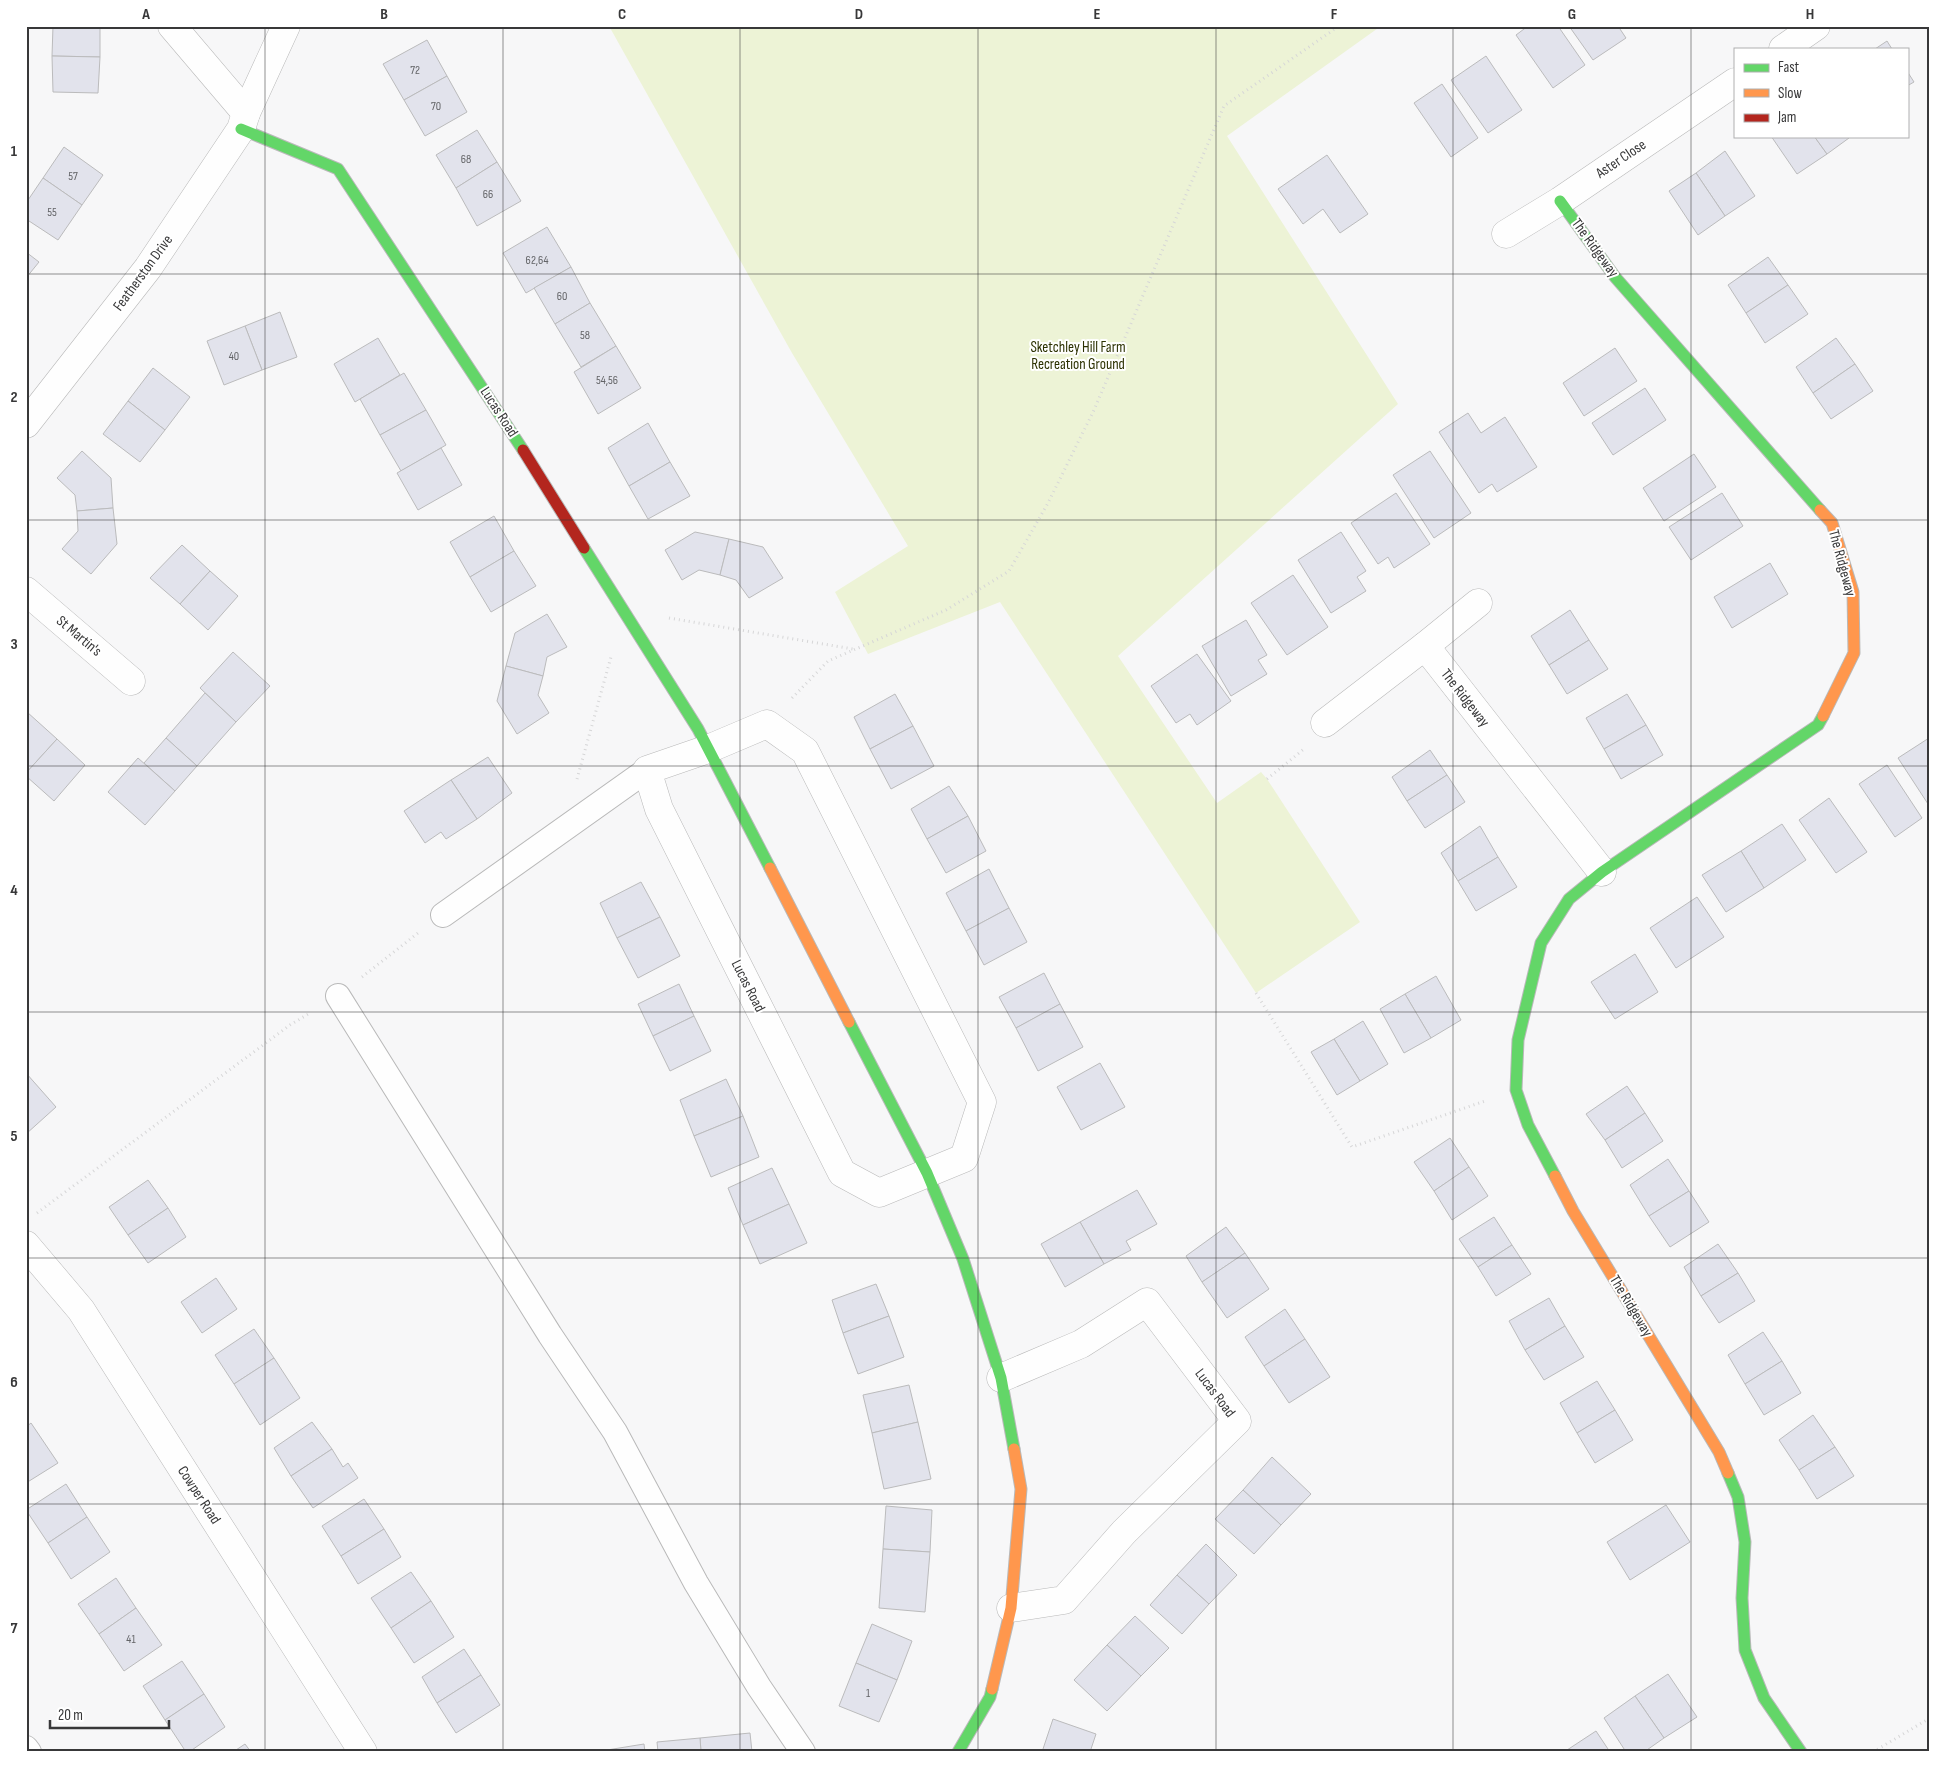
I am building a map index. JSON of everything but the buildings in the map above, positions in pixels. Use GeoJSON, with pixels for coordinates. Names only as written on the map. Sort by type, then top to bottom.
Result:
{"type":"FeatureCollection","features":[{"type":"Feature","properties":{"kind":"street"},"geometry":{"type":"LineString","coordinates":[[172,26],[243,121]]}},
{"type":"Feature","properties":{"kind":"street","name":"Featherston Drive"},"geometry":{"type":"LineString","coordinates":[[26,424],[148,268],[243,121],[286,26]]}},
{"type":"Feature","properties":{"kind":"street"},"geometry":{"type":"LineString","coordinates":[[1784,48],[1816,26]]}},
{"type":"Feature","properties":{"kind":"street","name":"Aster Close"},"geometry":{"type":"LineString","coordinates":[[1506,234],[1560,200],[1734,83]]}},
{"type":"Feature","properties":{"kind":"street","name":"Lucas Road"},"geometry":{"type":"LineString","coordinates":[[243,121],[338,169],[499,412],[698,729],[928,1173],[962,1259],[1001,1378],[1021,1489],[1011,1608],[990,1697],[958,1752]]}},
{"type":"Feature","properties":{"kind":"street","name":"The Ridgeway"},"geometry":{"type":"LineString","coordinates":[[1560,200],[1615,277],[1832,523],[1853,592],[1854,653],[1818,725],[1602,872],[1569,899],[1541,943],[1518,1040],[1516,1090],[1528,1125],[1573,1210],[1719,1452],[1738,1496],[1745,1542],[1742,1598],[1745,1650],[1764,1698],[1801,1752]]}},
{"type":"Feature","properties":{"kind":"street","name":"St Martin's"},"geometry":{"type":"LineString","coordinates":[[26,591],[131,681]]}},
{"type":"Feature","properties":{"kind":"street"},"geometry":{"type":"LineString","coordinates":[[1325,723],[1478,603]]}},
{"type":"Feature","properties":{"kind":"street","name":"The Ridgeway"},"geometry":{"type":"LineString","coordinates":[[1424,646],[1602,872]]}},
{"type":"Feature","properties":{"kind":"street"},"geometry":{"type":"LineString","coordinates":[[647,770],[708,749],[767,724]]}},
{"type":"Feature","properties":{"kind":"street","name":"Lucas Road"},"geometry":{"type":"LineString","coordinates":[[647,770],[659,808],[842,1173],[879,1192],[964,1158],[982,1102],[806,751],[767,724]]}},
{"type":"Feature","properties":{"kind":"street","name":"Cowper Road"},"geometry":{"type":"LineString","coordinates":[[26,1245],[81,1310],[363,1752]]}},
{"type":"Feature","properties":{"kind":"street","name":"Lucas Road"},"geometry":{"type":"LineString","coordinates":[[1001,1378],[1081,1344],[1147,1302],[1237,1421],[1124,1532],[1064,1600],[1011,1608]]}},
{"type":"Feature","properties":{"kind":"lane"},"geometry":{"type":"LineString","coordinates":[[443,915],[647,770]]}},
{"type":"Feature","properties":{"kind":"lane"},"geometry":{"type":"LineString","coordinates":[[338,996],[550,1335],[615,1432],[696,1583],[759,1687],[803,1752]]}},
{"type":"Feature","properties":{"kind":"lane"},"geometry":{"type":"LineString","coordinates":[[26,1748],[28,1752]]}},
{"type":"Feature","properties":{"kind":"path"},"geometry":{"type":"LineString","coordinates":[[767,724],[828,661],[946,610],[1009,571],[1048,502],[1094,410],[1224,106],[1339,26]]}},
{"type":"Feature","properties":{"kind":"path"},"geometry":{"type":"LineString","coordinates":[[1267,779],[1307,746],[1325,723]]}},
{"type":"Feature","properties":{"kind":"path"},"geometry":{"type":"LineString","coordinates":[[34,1215],[290,1024],[338,996],[443,915]]}},
{"type":"Feature","properties":{"kind":"path"},"geometry":{"type":"LineString","coordinates":[[1256,993],[1352,1147],[1516,1090]]}},
{"type":"Feature","properties":{"kind":"path"},"geometry":{"type":"LineString","coordinates":[[1873,1752],[1930,1718]]}},
{"type":"Feature","properties":{"kind":"green space","name":"Sketchley Hill Farm Recreation Ground"},"geometry":{"type":"Polygon","coordinates":[[[609,26],[1381,26],[1227,136],[1398,404],[1118,656],[1217,803],[1261,772],[1360,922],[1256,993],[1000,602],[868,654],[835,592],[908,546],[792,353],[609,26]]]}},
{"type":"Feature","properties":{"kind":"traffic: fast"},"geometry":{"type":"LineString","coordinates":[[241,129],[338,169],[523,450]]}},
{"type":"Feature","properties":{"kind":"traffic: fast"},"geometry":{"type":"LineString","coordinates":[[1560,201],[1615,277],[1820,510]]}},
{"type":"Feature","properties":{"kind":"traffic: fast"},"geometry":{"type":"LineString","coordinates":[[584,548],[698,729],[770,868]]}},
{"type":"Feature","properties":{"kind":"traffic: fast"},"geometry":{"type":"LineString","coordinates":[[1555,1176],[1528,1125],[1516,1090],[1518,1040],[1541,943],[1569,899],[1602,872],[1818,725],[1823,716]]}},
{"type":"Feature","properties":{"kind":"traffic: fast"},"geometry":{"type":"LineString","coordinates":[[849,1022],[927,1173],[963,1259],[1001,1378],[1014,1449]]}},
{"type":"Feature","properties":{"kind":"traffic: fast"},"geometry":{"type":"LineString","coordinates":[[1728,1473],[1738,1497],[1745,1542],[1742,1598],[1745,1650],[1764,1698],[1801,1752]]}},
{"type":"Feature","properties":{"kind":"traffic: fast"},"geometry":{"type":"LineString","coordinates":[[958,1752],[990,1697],[992,1689]]}},
{"type":"Feature","properties":{"kind":"traffic: slow"},"geometry":{"type":"LineString","coordinates":[[1820,510],[1832,523],[1853,592],[1854,653],[1823,716]]}},
{"type":"Feature","properties":{"kind":"traffic: slow"},"geometry":{"type":"LineString","coordinates":[[770,868],[849,1022]]}},
{"type":"Feature","properties":{"kind":"traffic: slow"},"geometry":{"type":"LineString","coordinates":[[1555,1176],[1573,1211],[1719,1452],[1728,1473]]}},
{"type":"Feature","properties":{"kind":"traffic: slow"},"geometry":{"type":"LineString","coordinates":[[992,1689],[1011,1608],[1021,1489],[1014,1449]]}},
{"type":"Feature","properties":{"kind":"traffic: jam"},"geometry":{"type":"LineString","coordinates":[[523,450],[584,548]]}}]}
